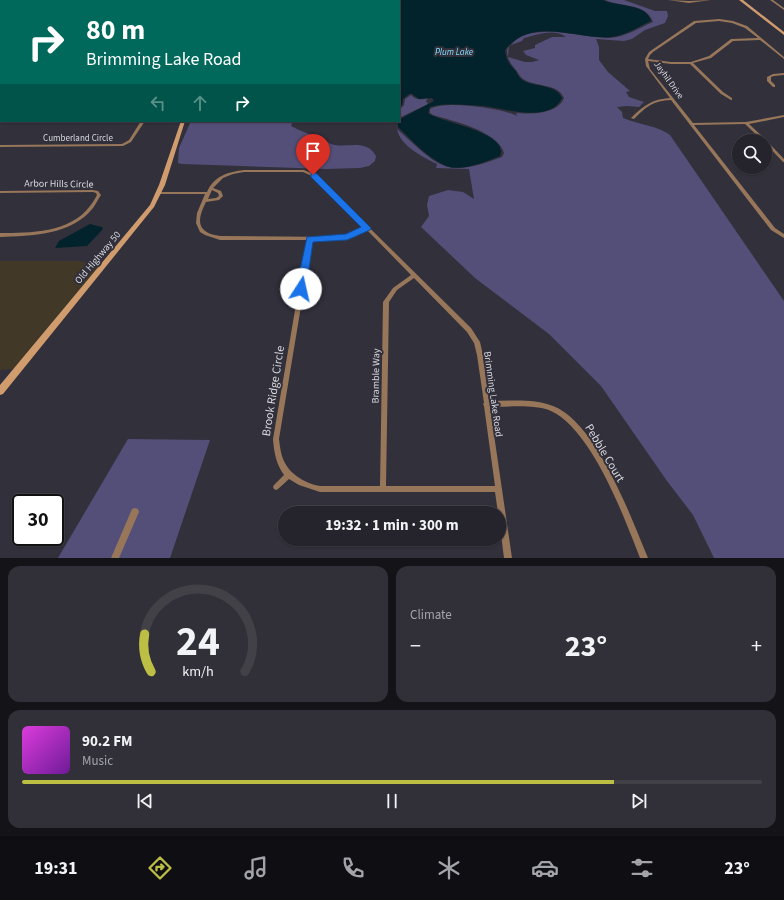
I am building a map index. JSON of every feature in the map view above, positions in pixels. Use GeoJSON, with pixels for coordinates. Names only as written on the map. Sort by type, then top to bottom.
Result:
{"type":"FeatureCollection","features":[{"type":"Feature","properties":{"kind":"main road"},"geometry":{"type":"LineString","coordinates":[[741,0],[784,34]]}},
{"type":"Feature","properties":{"kind":"main road","name":"Old Highway 50"},"geometry":{"type":"LineString","coordinates":[[0,391],[141,221],[160,193],[183,122]]}},
{"type":"Feature","properties":{"kind":"street"},"geometry":{"type":"LineString","coordinates":[[43,0],[80,0]]}},
{"type":"Feature","properties":{"kind":"street"},"geometry":{"type":"LineString","coordinates":[[669,0],[696,2],[710,0]]}},
{"type":"Feature","properties":{"kind":"street"},"geometry":{"type":"LineString","coordinates":[[771,0],[784,9]]}},
{"type":"Feature","properties":{"kind":"street"},"geometry":{"type":"LineString","coordinates":[[778,5],[784,5]]}},
{"type":"Feature","properties":{"kind":"street","name":"Jayhil Drive"},"geometry":{"type":"LineString","coordinates":[[784,58],[746,27],[723,20],[700,20],[652,51],[648,55],[647,60],[649,69],[672,99],[773,228],[784,236]]}},
{"type":"Feature","properties":{"kind":"street"},"geometry":{"type":"LineString","coordinates":[[647,60],[671,63],[691,63],[710,57],[732,40],[760,39]]}},
{"type":"Feature","properties":{"kind":"street"},"geometry":{"type":"LineString","coordinates":[[691,63],[722,94],[731,99]]}},
{"type":"Feature","properties":{"kind":"street"},"geometry":{"type":"LineString","coordinates":[[774,86],[769,81],[769,78],[773,75],[784,74]]}},
{"type":"Feature","properties":{"kind":"street"},"geometry":{"type":"LineString","coordinates":[[633,118],[651,102],[662,99],[672,99]]}},
{"type":"Feature","properties":{"kind":"street"},"geometry":{"type":"LineString","coordinates":[[692,124],[746,123],[784,116]]}},
{"type":"Feature","properties":{"kind":"street","name":"Cumberland Circle"},"geometry":{"type":"LineString","coordinates":[[0,146],[123,145],[130,141],[142,122]]}},
{"type":"Feature","properties":{"kind":"street"},"geometry":{"type":"LineString","coordinates":[[746,123],[758,134]]}},
{"type":"Feature","properties":{"kind":"street"},"geometry":{"type":"LineString","coordinates":[[772,149],[784,162]]}},
{"type":"Feature","properties":{"kind":"street","name":"Brimming Lake Road"},"geometry":{"type":"LineString","coordinates":[[208,191],[222,177],[238,171],[304,171],[315,176],[475,337],[480,355],[508,558]]}},
{"type":"Feature","properties":{"kind":"street","name":"Arbor Hills Circle"},"geometry":{"type":"LineString","coordinates":[[0,192],[92,191],[98,192],[99,195],[96,202],[85,214],[66,226],[37,234],[0,235]]}},
{"type":"Feature","properties":{"kind":"street"},"geometry":{"type":"LineString","coordinates":[[208,191],[197,218],[202,231],[212,237],[229,239],[310,239],[347,237],[367,228]]}},
{"type":"Feature","properties":{"kind":"street"},"geometry":{"type":"LineString","coordinates":[[160,193],[220,192],[221,196],[219,198],[204,201]]}},
{"type":"Feature","properties":{"kind":"street","name":"Brook Ridge Circle"},"geometry":{"type":"LineString","coordinates":[[310,239],[276,439],[278,457],[289,474],[297,482],[320,489],[498,489]]}},
{"type":"Feature","properties":{"kind":"street","name":"Bramble Way"},"geometry":{"type":"LineString","coordinates":[[383,488],[386,302],[394,289],[414,276]]}},
{"type":"Feature","properties":{"kind":"street","name":"Pebble Court"},"geometry":{"type":"LineString","coordinates":[[486,404],[542,406],[561,413],[576,426],[592,449],[615,491],[644,558]]}},
{"type":"Feature","properties":{"kind":"street"},"geometry":{"type":"LineString","coordinates":[[276,487],[289,474]]}},
{"type":"Feature","properties":{"kind":"street"},"geometry":{"type":"LineString","coordinates":[[115,558],[135,512]]}},
{"type":"Feature","properties":{"kind":"shaded area"},"geometry":{"type":"Polygon","coordinates":[[[605,0],[624,0],[655,11],[667,11],[668,16],[665,23],[645,30],[632,39],[624,41],[596,39],[599,47],[599,60],[608,72],[630,91],[626,92],[629,97],[644,102],[639,107],[617,107],[622,112],[623,118],[660,129],[670,135],[784,301],[784,558],[714,558],[693,515],[667,481],[601,386],[549,334],[475,278],[421,227],[429,216],[427,205],[429,196],[448,190],[463,192],[474,199],[469,169],[436,168],[437,164],[407,146],[399,135],[397,129],[423,152],[444,166],[455,168],[467,167],[483,164],[502,157],[504,153],[500,145],[484,133],[463,124],[433,115],[430,113],[430,109],[437,106],[447,105],[473,106],[499,110],[517,116],[516,113],[543,112],[556,108],[561,104],[564,98],[561,93],[552,88],[523,79],[508,57],[525,62],[539,60],[526,55],[523,51],[535,48],[535,45],[552,37],[566,37],[556,33],[545,33],[524,38],[522,41],[511,45],[520,38],[531,33],[544,32],[557,32],[609,38],[626,34],[653,22],[650,16],[645,12],[632,6],[605,0]]]}},
{"type":"Feature","properties":{"kind":"shaded area"},"geometry":{"type":"Polygon","coordinates":[[[411,95],[418,99],[428,98],[426,101],[428,104],[400,118],[400,109],[404,105],[405,99],[411,95]]]}},
{"type":"Feature","properties":{"kind":"shaded area"},"geometry":{"type":"Polygon","coordinates":[[[191,122],[293,122],[291,126],[331,144],[367,147],[376,156],[375,161],[369,166],[360,168],[326,169],[182,164],[178,163],[179,148],[191,122]]]}},
{"type":"Feature","properties":{"kind":"shaded area"},"geometry":{"type":"Polygon","coordinates":[[[0,261],[78,261],[100,266],[14,369],[0,370],[0,261]]]}},
{"type":"Feature","properties":{"kind":"shaded area"},"geometry":{"type":"Polygon","coordinates":[[[128,439],[210,440],[170,558],[58,558],[128,439]]]}},
{"type":"Feature","properties":{"kind":"water","name":"Plum Lake"},"geometry":{"type":"Polygon","coordinates":[[[400,0],[603,0],[638,8],[648,15],[651,21],[627,33],[612,37],[541,31],[528,34],[516,40],[505,50],[508,62],[517,74],[526,82],[555,90],[562,98],[556,106],[547,110],[526,112],[483,106],[449,104],[430,107],[428,113],[485,134],[495,140],[500,148],[500,156],[473,166],[452,168],[439,163],[420,148],[398,127],[398,122],[400,122],[402,118],[434,101],[432,98],[419,99],[412,94],[409,94],[403,99],[400,108],[400,0]]]}},
{"type":"Feature","properties":{"kind":"water"},"geometry":{"type":"Polygon","coordinates":[[[90,224],[102,227],[103,229],[87,246],[55,248],[59,241],[90,224]]]}},
{"type":"Feature","properties":{"kind":"route"},"geometry":{"type":"LineString","coordinates":[[301,289],[310,239],[353,236],[367,228],[313,175]]}}]}
